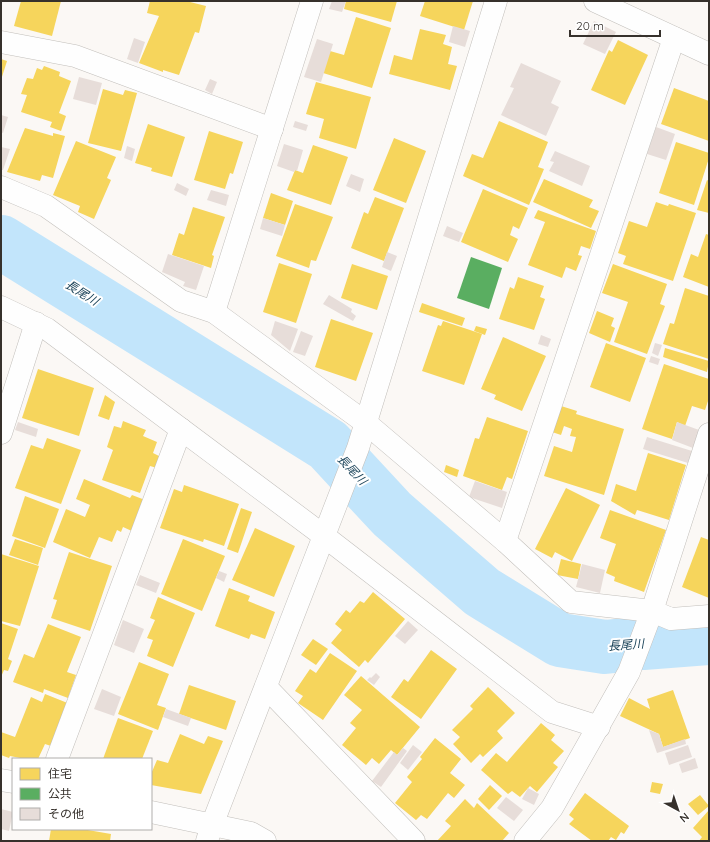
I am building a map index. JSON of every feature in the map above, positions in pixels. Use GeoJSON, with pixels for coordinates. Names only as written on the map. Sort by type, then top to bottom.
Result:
{"type":"FeatureCollection","features":[{"type":"Feature","properties":{"kind":"street"},"geometry":{"type":"LineString","coordinates":[[214,312],[312,1]]}},
{"type":"Feature","properties":{"kind":"street"},"geometry":{"type":"LineString","coordinates":[[209,833],[358,448],[496,1]]}},
{"type":"Feature","properties":{"kind":"street"},"geometry":{"type":"LineString","coordinates":[[595,1],[709,54]]}},
{"type":"Feature","properties":{"kind":"street"},"geometry":{"type":"LineString","coordinates":[[505,541],[674,38]]}},
{"type":"Feature","properties":{"kind":"street"},"geometry":{"type":"LineString","coordinates":[[1,42],[75,56],[272,130]]}},
{"type":"Feature","properties":{"kind":"street"},"geometry":{"type":"LineString","coordinates":[[1,187],[46,206],[181,301],[214,312],[366,423],[505,541],[571,602],[649,621],[709,616]]}},
{"type":"Feature","properties":{"kind":"street"},"geometry":{"type":"LineString","coordinates":[[1,306],[47,329],[324,536],[552,712],[599,727]]}},
{"type":"Feature","properties":{"kind":"street"},"geometry":{"type":"LineString","coordinates":[[1,433],[36,323]]}},
{"type":"Feature","properties":{"kind":"street"},"geometry":{"type":"LineString","coordinates":[[57,758],[181,429]]}},
{"type":"Feature","properties":{"kind":"street"},"geometry":{"type":"LineString","coordinates":[[525,841],[552,808],[629,672],[649,621],[709,434]]}},
{"type":"Feature","properties":{"kind":"street"},"geometry":{"type":"LineString","coordinates":[[266,687],[414,841]]}},
{"type":"Feature","properties":{"kind":"street"},"geometry":{"type":"LineString","coordinates":[[1,780],[12,782]]}},
{"type":"Feature","properties":{"kind":"street"},"geometry":{"type":"LineString","coordinates":[[152,812],[209,833],[250,833],[265,841]]}},
{"type":"Feature","properties":{"kind":"building: 住宅"},"geometry":{"type":"Polygon","coordinates":[[[21,1],[61,1],[52,36],[14,26],[21,1]]]}},
{"type":"Feature","properties":{"kind":"building: 住宅"},"geometry":{"type":"Polygon","coordinates":[[[150,1],[186,1],[206,6],[199,33],[195,32],[179,75],[163,70],[163,72],[139,63],[159,16],[147,13],[150,1]]]}},
{"type":"Feature","properties":{"kind":"building: 住宅"},"geometry":{"type":"Polygon","coordinates":[[[346,1],[397,1],[391,22],[344,9],[346,1]]]}},
{"type":"Feature","properties":{"kind":"building: 住宅"},"geometry":{"type":"Polygon","coordinates":[[[425,1],[473,1],[464,30],[420,16],[425,1]]]}},
{"type":"Feature","properties":{"kind":"building: 住宅"},"geometry":{"type":"Polygon","coordinates":[[[356,17],[391,28],[372,88],[323,73],[330,51],[344,55],[356,17]]]}},
{"type":"Feature","properties":{"kind":"building: 住宅"},"geometry":{"type":"Polygon","coordinates":[[[420,29],[446,35],[443,44],[452,47],[448,64],[457,66],[450,90],[389,74],[394,55],[412,60],[420,29]]]}},
{"type":"Feature","properties":{"kind":"building: 住宅"},"geometry":{"type":"Polygon","coordinates":[[[618,40],[648,55],[625,105],[591,90],[609,50],[612,52],[618,40]]]}},
{"type":"Feature","properties":{"kind":"building: 住宅"},"geometry":{"type":"Polygon","coordinates":[[[1,59],[7,61],[1,80],[1,59]]]}},
{"type":"Feature","properties":{"kind":"building: 住宅"},"geometry":{"type":"Polygon","coordinates":[[[44,66],[60,72],[59,76],[71,81],[59,113],[66,116],[61,131],[50,127],[52,122],[21,112],[27,95],[21,94],[27,78],[33,79],[37,68],[42,70],[44,66]]]}},
{"type":"Feature","properties":{"kind":"building: 住宅"},"geometry":{"type":"Polygon","coordinates":[[[316,82],[371,97],[356,149],[319,138],[324,119],[306,114],[316,82]]]}},
{"type":"Feature","properties":{"kind":"building: 住宅"},"geometry":{"type":"Polygon","coordinates":[[[674,88],[709,101],[709,141],[661,124],[674,88]]]}},
{"type":"Feature","properties":{"kind":"building: 住宅"},"geometry":{"type":"Polygon","coordinates":[[[103,89],[123,95],[125,90],[137,93],[121,151],[88,143],[103,89]]]}},
{"type":"Feature","properties":{"kind":"building: 住宅"},"geometry":{"type":"Polygon","coordinates":[[[499,121],[548,142],[538,167],[544,169],[529,205],[463,176],[472,154],[483,158],[499,121]]]}},
{"type":"Feature","properties":{"kind":"building: 住宅"},"geometry":{"type":"Polygon","coordinates":[[[148,124],[185,137],[172,177],[151,171],[152,168],[135,163],[148,124]]]}},
{"type":"Feature","properties":{"kind":"building: 住宅"},"geometry":{"type":"Polygon","coordinates":[[[25,128],[53,136],[53,133],[65,136],[53,178],[42,175],[40,181],[7,172],[25,128]]]}},
{"type":"Feature","properties":{"kind":"building: 住宅"},"geometry":{"type":"Polygon","coordinates":[[[209,131],[243,142],[233,174],[230,173],[225,189],[194,180],[209,131]]]}},
{"type":"Feature","properties":{"kind":"building: 住宅"},"geometry":{"type":"Polygon","coordinates":[[[394,138],[426,151],[406,203],[373,190],[394,138]]]}},
{"type":"Feature","properties":{"kind":"building: 住宅"},"geometry":{"type":"Polygon","coordinates":[[[76,141],[116,157],[107,178],[111,180],[94,219],[78,212],[80,206],[53,195],[76,141]]]}},
{"type":"Feature","properties":{"kind":"building: 住宅"},"geometry":{"type":"Polygon","coordinates":[[[676,142],[709,153],[709,158],[694,205],[659,193],[676,142]]]}},
{"type":"Feature","properties":{"kind":"building: 住宅"},"geometry":{"type":"Polygon","coordinates":[[[313,145],[348,157],[331,205],[287,190],[295,170],[303,173],[313,145]]]}},
{"type":"Feature","properties":{"kind":"building: 住宅"},"geometry":{"type":"Polygon","coordinates":[[[544,179],[593,200],[589,207],[599,211],[591,228],[533,202],[544,179]]]}},
{"type":"Feature","properties":{"kind":"building: 住宅"},"geometry":{"type":"Polygon","coordinates":[[[707,180],[709,181],[709,213],[697,210],[707,180]]]}},
{"type":"Feature","properties":{"kind":"building: 住宅"},"geometry":{"type":"Polygon","coordinates":[[[483,189],[528,208],[519,229],[513,226],[510,235],[518,239],[508,262],[461,242],[483,189]]]}},
{"type":"Feature","properties":{"kind":"building: 住宅"},"geometry":{"type":"Polygon","coordinates":[[[271,193],[293,201],[285,225],[263,218],[271,193]]]}},
{"type":"Feature","properties":{"kind":"building: 住宅"},"geometry":{"type":"Polygon","coordinates":[[[375,197],[404,208],[384,261],[351,248],[364,212],[368,214],[375,197]]]}},
{"type":"Feature","properties":{"kind":"building: 住宅"},"geometry":{"type":"Polygon","coordinates":[[[656,202],[668,206],[669,204],[696,213],[673,281],[623,264],[626,256],[618,253],[629,221],[647,227],[656,202]]]}},
{"type":"Feature","properties":{"kind":"building: 住宅"},"geometry":{"type":"Polygon","coordinates":[[[295,204],[333,217],[316,261],[311,260],[309,268],[276,256],[295,204]]]}},
{"type":"Feature","properties":{"kind":"building: 住宅"},"geometry":{"type":"Polygon","coordinates":[[[193,207],[225,217],[212,255],[214,256],[211,268],[172,255],[179,233],[184,235],[193,207]]]}},
{"type":"Feature","properties":{"kind":"building: 住宅"},"geometry":{"type":"Polygon","coordinates":[[[538,210],[596,231],[590,249],[581,246],[578,255],[582,256],[576,271],[566,267],[562,278],[528,265],[545,222],[534,218],[538,210]]]}},
{"type":"Feature","properties":{"kind":"building: 住宅"},"geometry":{"type":"Polygon","coordinates":[[[706,234],[709,235],[709,287],[683,277],[691,254],[698,257],[706,234]]]}},
{"type":"Feature","properties":{"kind":"building: 住宅"},"geometry":{"type":"Polygon","coordinates":[[[279,263],[312,274],[296,323],[263,312],[279,263]]]}},
{"type":"Feature","properties":{"kind":"building: 住宅"},"geometry":{"type":"Polygon","coordinates":[[[352,264],[388,276],[377,310],[341,298],[352,264]]]}},
{"type":"Feature","properties":{"kind":"building: 住宅"},"geometry":{"type":"Polygon","coordinates":[[[613,264],[667,284],[660,304],[665,306],[647,354],[614,342],[628,302],[602,293],[613,264]]]}},
{"type":"Feature","properties":{"kind":"building: 住宅"},"geometry":{"type":"Polygon","coordinates":[[[518,277],[544,286],[540,297],[545,299],[534,330],[499,319],[510,287],[514,289],[518,277]]]}},
{"type":"Feature","properties":{"kind":"building: 住宅"},"geometry":{"type":"Polygon","coordinates":[[[685,288],[709,296],[709,359],[663,344],[670,323],[674,324],[685,288]]]}},
{"type":"Feature","properties":{"kind":"building: 住宅"},"geometry":{"type":"Polygon","coordinates":[[[422,303],[465,318],[462,326],[419,312],[422,303]]]}},
{"type":"Feature","properties":{"kind":"building: 住宅"},"geometry":{"type":"Polygon","coordinates":[[[597,311],[614,318],[611,326],[615,328],[610,342],[589,333],[597,311]]]}},
{"type":"Feature","properties":{"kind":"building: 住宅"},"geometry":{"type":"Polygon","coordinates":[[[331,319],[373,333],[356,381],[315,367],[331,319]]]}},
{"type":"Feature","properties":{"kind":"building: 住宅"},"geometry":{"type":"Polygon","coordinates":[[[443,321],[482,334],[464,385],[422,371],[438,325],[441,326],[443,321]]]}},
{"type":"Feature","properties":{"kind":"building: 住宅"},"geometry":{"type":"Polygon","coordinates":[[[476,326],[487,329],[485,335],[474,331],[476,326]]]}},
{"type":"Feature","properties":{"kind":"building: 住宅"},"geometry":{"type":"Polygon","coordinates":[[[503,337],[546,356],[522,411],[494,399],[496,395],[481,389],[503,337]]]}},
{"type":"Feature","properties":{"kind":"building: 住宅"},"geometry":{"type":"Polygon","coordinates":[[[606,343],[646,358],[630,402],[590,387],[606,343]]]}},
{"type":"Feature","properties":{"kind":"building: 住宅"},"geometry":{"type":"Polygon","coordinates":[[[665,348],[709,361],[707,372],[663,357],[665,348]]]}},
{"type":"Feature","properties":{"kind":"building: 住宅"},"geometry":{"type":"Polygon","coordinates":[[[664,364],[709,379],[709,398],[705,410],[692,406],[685,426],[677,422],[672,439],[642,429],[664,364]]]}},
{"type":"Feature","properties":{"kind":"building: 住宅"},"geometry":{"type":"Polygon","coordinates":[[[38,369],[94,388],[79,436],[22,418],[38,369]]]}},
{"type":"Feature","properties":{"kind":"building: 住宅"},"geometry":{"type":"Polygon","coordinates":[[[105,395],[115,402],[109,420],[98,416],[105,395]]]}},
{"type":"Feature","properties":{"kind":"building: 住宅"},"geometry":{"type":"Polygon","coordinates":[[[561,406],[577,411],[576,414],[624,429],[604,495],[544,476],[554,446],[572,452],[576,437],[570,436],[572,429],[564,426],[561,435],[552,432],[561,406]]]}},
{"type":"Feature","properties":{"kind":"building: 住宅"},"geometry":{"type":"Polygon","coordinates":[[[487,417],[528,431],[512,479],[507,477],[502,490],[463,476],[475,438],[479,439],[487,417]]]}},
{"type":"Feature","properties":{"kind":"building: 住宅"},"geometry":{"type":"Polygon","coordinates":[[[123,421],[146,430],[143,436],[157,442],[153,453],[161,457],[157,468],[150,466],[140,493],[102,480],[113,450],[107,447],[114,426],[121,428],[123,421]]]}},
{"type":"Feature","properties":{"kind":"building: 住宅"},"geometry":{"type":"Polygon","coordinates":[[[47,438],[81,450],[61,504],[15,488],[31,445],[43,449],[47,438]]]}},
{"type":"Feature","properties":{"kind":"building: 住宅"},"geometry":{"type":"Polygon","coordinates":[[[648,453],[686,465],[669,520],[637,510],[635,515],[611,501],[616,484],[636,491],[648,453]]]}},
{"type":"Feature","properties":{"kind":"building: 住宅"},"geometry":{"type":"Polygon","coordinates":[[[446,465],[459,470],[457,477],[444,472],[446,465]]]}},
{"type":"Feature","properties":{"kind":"building: 住宅"},"geometry":{"type":"Polygon","coordinates":[[[84,479],[130,498],[132,495],[145,500],[134,532],[123,527],[121,532],[117,530],[112,542],[99,537],[90,558],[53,542],[66,509],[85,517],[90,505],[76,499],[84,479]]]}},
{"type":"Feature","properties":{"kind":"building: 住宅"},"geometry":{"type":"Polygon","coordinates":[[[184,485],[239,504],[224,546],[204,539],[203,542],[160,528],[174,489],[182,492],[184,485]]]}},
{"type":"Feature","properties":{"kind":"building: 住宅"},"geometry":{"type":"Polygon","coordinates":[[[566,488],[600,505],[572,561],[555,552],[552,558],[535,549],[566,488]]]}},
{"type":"Feature","properties":{"kind":"building: 住宅"},"geometry":{"type":"Polygon","coordinates":[[[25,496],[59,509],[45,548],[12,536],[25,496]]]}},
{"type":"Feature","properties":{"kind":"building: 住宅"},"geometry":{"type":"Polygon","coordinates":[[[241,508],[252,512],[238,553],[227,549],[241,508]]]}},
{"type":"Feature","properties":{"kind":"building: 住宅"},"geometry":{"type":"Polygon","coordinates":[[[610,510],[666,530],[644,592],[614,581],[615,577],[606,573],[616,544],[600,538],[610,510]]]}},
{"type":"Feature","properties":{"kind":"building: 住宅"},"geometry":{"type":"Polygon","coordinates":[[[255,528],[295,546],[274,597],[232,580],[255,528]]]}},
{"type":"Feature","properties":{"kind":"building: 住宅"},"geometry":{"type":"Polygon","coordinates":[[[701,537],[709,540],[709,598],[682,587],[701,537]]]}},
{"type":"Feature","properties":{"kind":"building: 住宅"},"geometry":{"type":"Polygon","coordinates":[[[15,539],[43,548],[38,565],[9,555],[15,539]]]}},
{"type":"Feature","properties":{"kind":"building: 住宅"},"geometry":{"type":"Polygon","coordinates":[[[183,539],[225,556],[202,611],[161,594],[183,539]]]}},
{"type":"Feature","properties":{"kind":"building: 住宅"},"geometry":{"type":"Polygon","coordinates":[[[69,552],[112,566],[90,631],[51,618],[57,600],[53,599],[69,552]]]}},
{"type":"Feature","properties":{"kind":"building: 住宅"},"geometry":{"type":"Polygon","coordinates":[[[1,554],[39,566],[20,626],[1,621],[1,554]]]}},
{"type":"Feature","properties":{"kind":"building: 住宅"},"geometry":{"type":"Polygon","coordinates":[[[561,559],[581,564],[578,579],[557,575],[561,559]]]}},
{"type":"Feature","properties":{"kind":"building: 住宅"},"geometry":{"type":"Polygon","coordinates":[[[229,588],[250,596],[248,601],[275,612],[265,639],[251,634],[249,639],[215,626],[229,588]]]}},
{"type":"Feature","properties":{"kind":"building: 住宅"},"geometry":{"type":"Polygon","coordinates":[[[373,592],[405,619],[368,663],[365,660],[359,667],[331,643],[342,630],[335,624],[346,610],[350,613],[360,601],[364,603],[373,592]]]}},
{"type":"Feature","properties":{"kind":"building: 住宅"},"geometry":{"type":"Polygon","coordinates":[[[158,597],[195,613],[173,667],[147,656],[153,640],[147,638],[155,620],[150,618],[158,597]]]}},
{"type":"Feature","properties":{"kind":"building: 住宅"},"geometry":{"type":"Polygon","coordinates":[[[1,623],[18,629],[8,659],[12,661],[8,671],[4,670],[1,677],[1,623]]]}},
{"type":"Feature","properties":{"kind":"building: 住宅"},"geometry":{"type":"Polygon","coordinates":[[[48,624],[81,637],[67,672],[76,675],[68,698],[44,689],[43,693],[13,682],[24,654],[34,658],[48,624]]]}},
{"type":"Feature","properties":{"kind":"building: 住宅"},"geometry":{"type":"Polygon","coordinates":[[[313,639],[328,649],[316,665],[301,655],[313,639]]]}},
{"type":"Feature","properties":{"kind":"building: 住宅"},"geometry":{"type":"Polygon","coordinates":[[[431,650],[457,669],[421,719],[391,697],[404,679],[408,682],[431,650]]]}},
{"type":"Feature","properties":{"kind":"building: 住宅"},"geometry":{"type":"Polygon","coordinates":[[[330,653],[357,671],[323,720],[298,703],[303,696],[295,691],[310,669],[316,673],[330,653]]]}},
{"type":"Feature","properties":{"kind":"building: 住宅"},"geometry":{"type":"Polygon","coordinates":[[[139,662],[169,674],[157,705],[166,708],[158,730],[118,714],[139,662]]]}},
{"type":"Feature","properties":{"kind":"building: 住宅"},"geometry":{"type":"Polygon","coordinates":[[[361,676],[420,727],[397,755],[391,750],[379,764],[372,758],[366,765],[342,745],[356,728],[350,723],[362,710],[344,695],[361,676]]]}},
{"type":"Feature","properties":{"kind":"building: 住宅"},"geometry":{"type":"Polygon","coordinates":[[[189,685],[236,701],[226,730],[179,714],[189,685]]]}},
{"type":"Feature","properties":{"kind":"building: 住宅"},"geometry":{"type":"Polygon","coordinates":[[[488,687],[515,713],[497,731],[503,738],[483,757],[480,754],[471,763],[453,744],[460,737],[452,730],[473,709],[470,706],[488,687]]]}},
{"type":"Feature","properties":{"kind":"building: 住宅"},"geometry":{"type":"Polygon","coordinates":[[[673,690],[690,738],[663,747],[659,734],[620,716],[629,698],[650,709],[647,699],[673,690]]]}},
{"type":"Feature","properties":{"kind":"building: 住宅"},"geometry":{"type":"Polygon","coordinates":[[[45,694],[70,704],[54,747],[45,744],[38,758],[20,758],[10,756],[9,758],[1,755],[1,732],[15,737],[31,697],[42,702],[45,694]]]}},
{"type":"Feature","properties":{"kind":"building: 住宅"},"geometry":{"type":"Polygon","coordinates":[[[118,718],[153,731],[142,758],[103,758],[118,718]]]}},
{"type":"Feature","properties":{"kind":"building: 住宅"},"geometry":{"type":"Polygon","coordinates":[[[541,723],[555,735],[551,740],[564,751],[553,763],[558,767],[537,792],[530,786],[520,797],[512,791],[508,794],[481,770],[496,753],[507,762],[541,723]]]}},
{"type":"Feature","properties":{"kind":"building: 住宅"},"geometry":{"type":"Polygon","coordinates":[[[180,734],[204,744],[208,736],[223,741],[201,794],[152,785],[152,772],[157,760],[168,763],[180,734]]]}},
{"type":"Feature","properties":{"kind":"building: 住宅"},"geometry":{"type":"Polygon","coordinates":[[[435,738],[461,759],[450,773],[465,785],[454,798],[448,793],[427,819],[421,815],[416,820],[395,803],[412,782],[407,777],[422,759],[420,757],[435,738]]]}},
{"type":"Feature","properties":{"kind":"building: 住宅"},"geometry":{"type":"Polygon","coordinates":[[[652,782],[663,784],[660,794],[650,792],[652,782]]]}},
{"type":"Feature","properties":{"kind":"building: 住宅"},"geometry":{"type":"Polygon","coordinates":[[[490,785],[502,796],[489,810],[478,799],[490,785]]]}},
{"type":"Feature","properties":{"kind":"building: 住宅"},"geometry":{"type":"Polygon","coordinates":[[[585,793],[629,826],[624,834],[621,832],[616,840],[611,837],[608,841],[592,841],[569,824],[574,819],[569,815],[585,793]]]}},
{"type":"Feature","properties":{"kind":"building: 住宅"},"geometry":{"type":"Polygon","coordinates":[[[700,795],[709,806],[698,815],[688,804],[700,795]]]}},
{"type":"Feature","properties":{"kind":"building: 住宅"},"geometry":{"type":"Polygon","coordinates":[[[465,799],[474,808],[477,803],[509,833],[502,841],[437,841],[451,826],[445,821],[465,799]]]}},
{"type":"Feature","properties":{"kind":"building: 住宅"},"geometry":{"type":"Polygon","coordinates":[[[709,810],[709,841],[699,841],[702,837],[693,828],[709,810]]]}},
{"type":"Feature","properties":{"kind":"building: 住宅"},"geometry":{"type":"Polygon","coordinates":[[[51,830],[88,830],[111,834],[110,841],[49,841],[51,830]]]}},
{"type":"Feature","properties":{"kind":"building: 公共"},"geometry":{"type":"Polygon","coordinates":[[[471,257],[502,268],[489,309],[457,298],[471,257]]]}},
{"type":"Feature","properties":{"kind":"building: その他"},"geometry":{"type":"Polygon","coordinates":[[[332,1],[346,1],[342,12],[329,9],[332,1]]]}},
{"type":"Feature","properties":{"kind":"building: その他"},"geometry":{"type":"Polygon","coordinates":[[[594,21],[616,32],[605,54],[583,44],[594,21]]]}},
{"type":"Feature","properties":{"kind":"building: その他"},"geometry":{"type":"Polygon","coordinates":[[[453,26],[470,31],[465,47],[449,42],[453,26]]]}},
{"type":"Feature","properties":{"kind":"building: その他"},"geometry":{"type":"Polygon","coordinates":[[[134,38],[145,42],[138,63],[127,59],[134,38]]]}},
{"type":"Feature","properties":{"kind":"building: その他"},"geometry":{"type":"Polygon","coordinates":[[[317,39],[333,44],[321,82],[304,77],[317,39]]]}},
{"type":"Feature","properties":{"kind":"building: その他"},"geometry":{"type":"Polygon","coordinates":[[[521,63],[561,81],[551,103],[559,107],[546,136],[501,115],[514,88],[510,87],[521,63]]]}},
{"type":"Feature","properties":{"kind":"building: その他"},"geometry":{"type":"Polygon","coordinates":[[[79,77],[102,83],[96,105],[73,99],[79,77]]]}},
{"type":"Feature","properties":{"kind":"building: その他"},"geometry":{"type":"Polygon","coordinates":[[[210,79],[217,82],[212,94],[205,90],[210,79]]]}},
{"type":"Feature","properties":{"kind":"building: その他"},"geometry":{"type":"Polygon","coordinates":[[[1,115],[8,117],[3,133],[1,132],[1,115]]]}},
{"type":"Feature","properties":{"kind":"building: その他"},"geometry":{"type":"Polygon","coordinates":[[[295,121],[308,125],[306,131],[293,127],[295,121]]]}},
{"type":"Feature","properties":{"kind":"building: その他"},"geometry":{"type":"Polygon","coordinates":[[[656,127],[675,134],[666,160],[647,154],[656,127]]]}},
{"type":"Feature","properties":{"kind":"building: その他"},"geometry":{"type":"Polygon","coordinates":[[[284,144],[303,150],[297,171],[295,170],[294,172],[277,166],[284,144]]]}},
{"type":"Feature","properties":{"kind":"building: その他"},"geometry":{"type":"Polygon","coordinates":[[[127,146],[135,149],[132,161],[124,158],[127,146]]]}},
{"type":"Feature","properties":{"kind":"building: その他"},"geometry":{"type":"Polygon","coordinates":[[[1,147],[10,149],[3,170],[1,170],[1,147]]]}},
{"type":"Feature","properties":{"kind":"building: その他"},"geometry":{"type":"Polygon","coordinates":[[[555,151],[590,166],[582,186],[549,171],[554,162],[550,161],[555,151]]]}},
{"type":"Feature","properties":{"kind":"building: その他"},"geometry":{"type":"Polygon","coordinates":[[[351,174],[364,179],[360,192],[346,186],[351,174]]]}},
{"type":"Feature","properties":{"kind":"building: その他"},"geometry":{"type":"Polygon","coordinates":[[[177,183],[189,189],[186,196],[174,190],[177,183]]]}},
{"type":"Feature","properties":{"kind":"building: その他"},"geometry":{"type":"Polygon","coordinates":[[[211,190],[229,195],[226,206],[207,200],[211,190]]]}},
{"type":"Feature","properties":{"kind":"building: その他"},"geometry":{"type":"Polygon","coordinates":[[[263,218],[285,225],[282,236],[260,229],[263,218]]]}},
{"type":"Feature","properties":{"kind":"building: その他"},"geometry":{"type":"Polygon","coordinates":[[[447,226],[463,233],[459,242],[443,236],[447,226]]]}},
{"type":"Feature","properties":{"kind":"building: その他"},"geometry":{"type":"Polygon","coordinates":[[[387,252],[397,256],[391,271],[382,267],[387,252]]]}},
{"type":"Feature","properties":{"kind":"building: その他"},"geometry":{"type":"Polygon","coordinates":[[[168,254],[204,266],[196,290],[183,286],[185,282],[162,272],[168,254]]]}},
{"type":"Feature","properties":{"kind":"building: その他"},"geometry":{"type":"Polygon","coordinates":[[[329,295],[352,309],[351,312],[356,316],[353,321],[323,304],[329,295]]]}},
{"type":"Feature","properties":{"kind":"building: その他"},"geometry":{"type":"Polygon","coordinates":[[[275,321],[298,329],[290,351],[271,335],[275,321]]]}},
{"type":"Feature","properties":{"kind":"building: その他"},"geometry":{"type":"Polygon","coordinates":[[[301,331],[313,336],[305,356],[293,352],[301,331]]]}},
{"type":"Feature","properties":{"kind":"building: その他"},"geometry":{"type":"Polygon","coordinates":[[[541,335],[551,339],[548,347],[538,344],[541,335]]]}},
{"type":"Feature","properties":{"kind":"building: その他"},"geometry":{"type":"Polygon","coordinates":[[[655,343],[662,345],[658,356],[652,353],[655,343]]]}},
{"type":"Feature","properties":{"kind":"building: その他"},"geometry":{"type":"Polygon","coordinates":[[[651,356],[660,359],[658,365],[649,362],[651,356]]]}},
{"type":"Feature","properties":{"kind":"building: その他"},"geometry":{"type":"Polygon","coordinates":[[[18,422],[38,429],[36,437],[15,430],[18,422]]]}},
{"type":"Feature","properties":{"kind":"building: その他"},"geometry":{"type":"Polygon","coordinates":[[[677,422],[699,430],[693,448],[672,440],[677,422]]]}},
{"type":"Feature","properties":{"kind":"building: その他"},"geometry":{"type":"Polygon","coordinates":[[[647,437],[692,451],[688,463],[643,449],[647,437]]]}},
{"type":"Feature","properties":{"kind":"building: その他"},"geometry":{"type":"Polygon","coordinates":[[[475,481],[507,492],[502,508],[469,497],[475,481]]]}},
{"type":"Feature","properties":{"kind":"building: その他"},"geometry":{"type":"Polygon","coordinates":[[[582,564],[605,570],[600,593],[576,587],[582,564]]]}},
{"type":"Feature","properties":{"kind":"building: その他"},"geometry":{"type":"Polygon","coordinates":[[[219,571],[227,574],[224,582],[216,578],[219,571]]]}},
{"type":"Feature","properties":{"kind":"building: その他"},"geometry":{"type":"Polygon","coordinates":[[[140,575],[160,583],[156,593],[136,585],[140,575]]]}},
{"type":"Feature","properties":{"kind":"building: その他"},"geometry":{"type":"Polygon","coordinates":[[[123,620],[144,629],[134,653],[114,645],[123,620]]]}},
{"type":"Feature","properties":{"kind":"building: その他"},"geometry":{"type":"Polygon","coordinates":[[[408,621],[418,630],[405,644],[395,636],[408,621]]]}},
{"type":"Feature","properties":{"kind":"building: その他"},"geometry":{"type":"Polygon","coordinates":[[[376,673],[380,677],[374,685],[367,680],[376,673]]]}},
{"type":"Feature","properties":{"kind":"building: その他"},"geometry":{"type":"Polygon","coordinates":[[[102,689],[121,697],[114,716],[94,709],[102,689]]]}},
{"type":"Feature","properties":{"kind":"building: その他"},"geometry":{"type":"Polygon","coordinates":[[[166,709],[191,718],[188,726],[163,717],[166,709]]]}},
{"type":"Feature","properties":{"kind":"building: その他"},"geometry":{"type":"Polygon","coordinates":[[[649,730],[659,734],[663,747],[685,739],[686,744],[657,753],[649,730]]]}},
{"type":"Feature","properties":{"kind":"building: その他"},"geometry":{"type":"Polygon","coordinates":[[[413,745],[422,752],[408,770],[400,763],[413,745]]]}},
{"type":"Feature","properties":{"kind":"building: その他"},"geometry":{"type":"Polygon","coordinates":[[[688,745],[692,757],[669,765],[665,753],[688,745]]]}},
{"type":"Feature","properties":{"kind":"building: その他"},"geometry":{"type":"Polygon","coordinates":[[[403,748],[407,751],[381,787],[372,781],[394,752],[397,755],[403,748]]]}},
{"type":"Feature","properties":{"kind":"building: その他"},"geometry":{"type":"Polygon","coordinates":[[[695,758],[698,768],[682,773],[679,764],[695,758]]]}},
{"type":"Feature","properties":{"kind":"building: その他"},"geometry":{"type":"Polygon","coordinates":[[[528,788],[539,794],[534,805],[522,799],[528,788]]]}},
{"type":"Feature","properties":{"kind":"building: その他"},"geometry":{"type":"Polygon","coordinates":[[[506,797],[523,810],[514,821],[497,808],[506,797]]]}},
{"type":"Feature","properties":{"kind":"building: その他"},"geometry":{"type":"Polygon","coordinates":[[[1,809],[12,812],[9,831],[1,829],[1,809]]]}},
{"type":"Feature","properties":{"kind":"waterway","name":"長尾川"},"geometry":{"type":"LineString","coordinates":[[1,242],[328,445],[392,514],[482,592],[560,640],[605,647],[709,638]]}}]}
